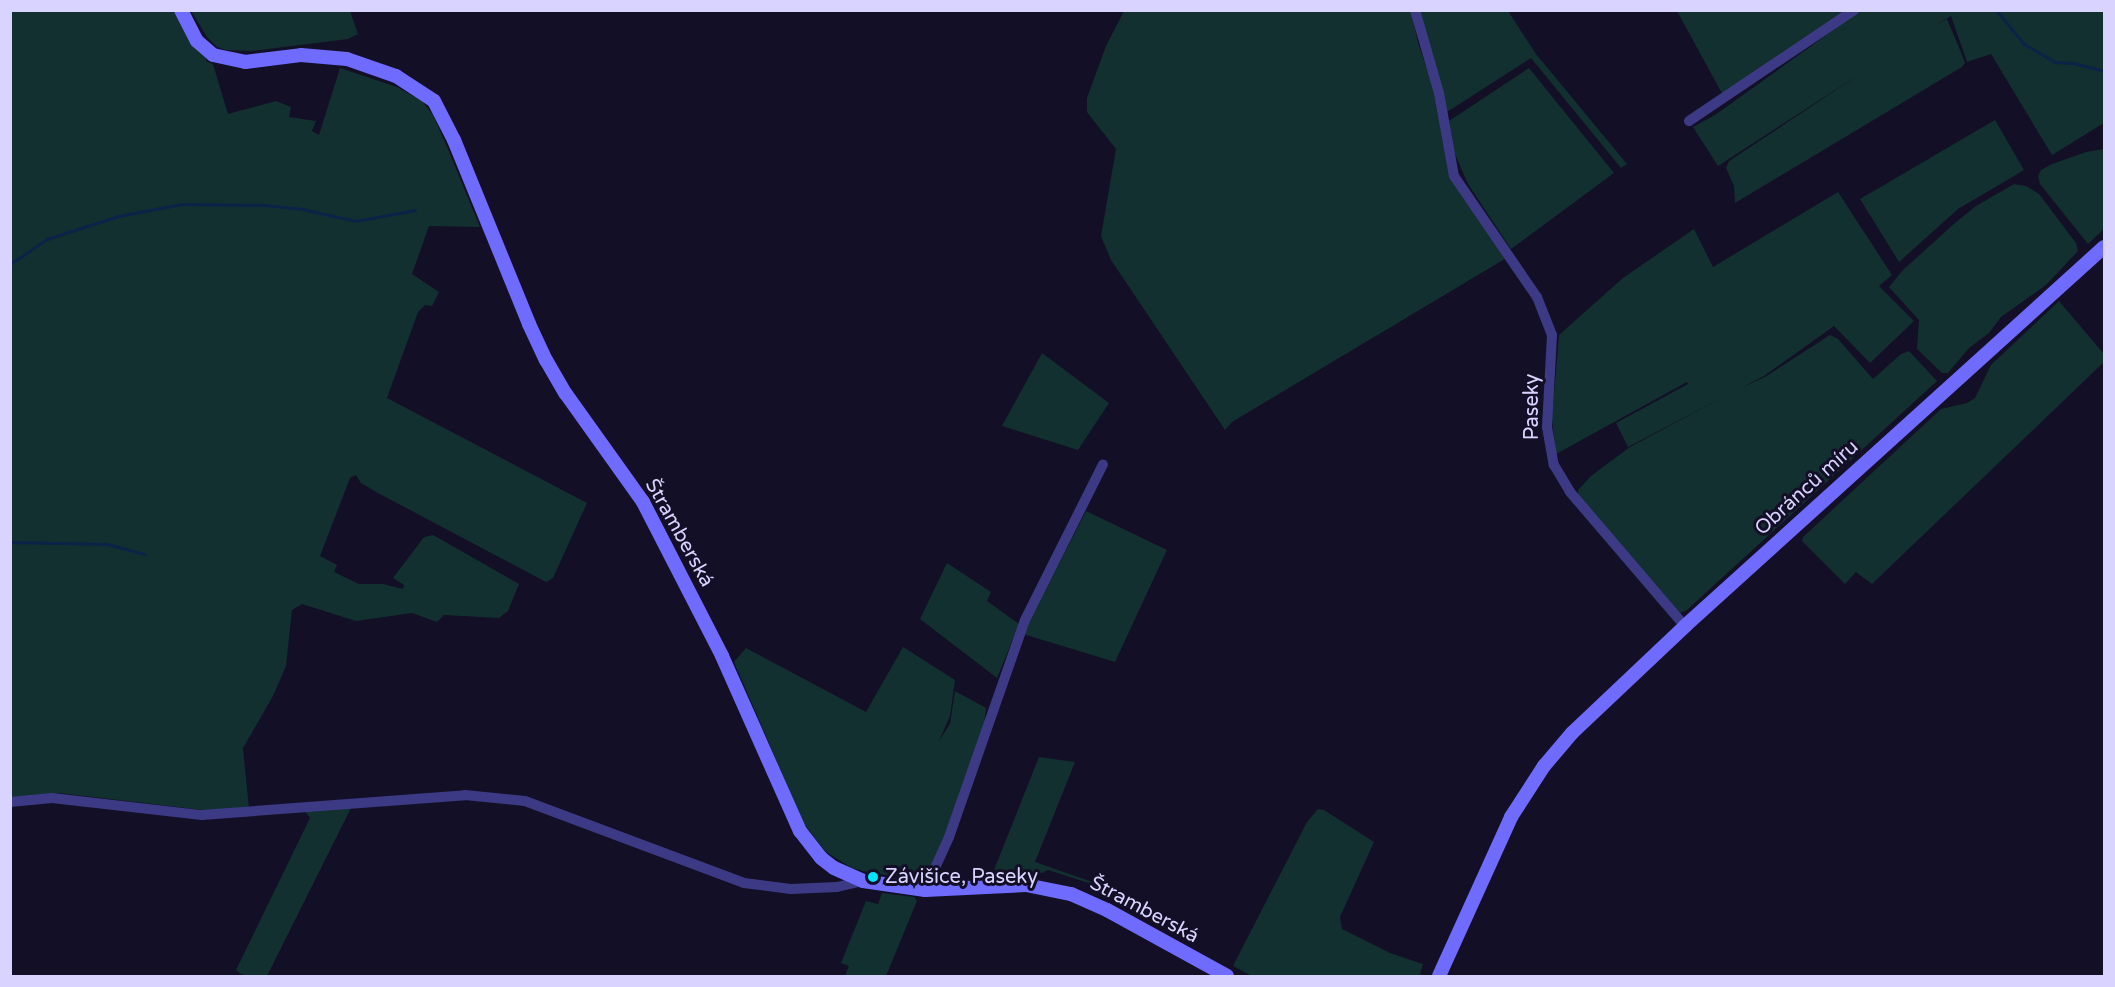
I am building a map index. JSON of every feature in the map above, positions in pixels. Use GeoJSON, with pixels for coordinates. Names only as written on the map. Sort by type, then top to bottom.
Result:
{"type":"FeatureCollection","features":[{"type":"Feature","properties":{"kind":"street","name":"Štramberská"},"geometry":{"type":"LineString","coordinates":[[182,10],[197,41],[213,55],[245,62],[301,55],[347,59],[396,76],[434,101],[454,140],[546,360],[566,394],[643,502],[722,656],[800,831],[821,858],[834,868],[863,881],[925,890],[1026,885],[1071,894],[1107,910],[1227,976]]}},
{"type":"Feature","properties":{"kind":"street","name":"Paseky"},"geometry":{"type":"LineString","coordinates":[[1415,10],[1439,93],[1454,176],[1537,297],[1552,335],[1547,427],[1554,465],[1570,492],[1685,626]]}},
{"type":"Feature","properties":{"kind":"street"},"geometry":{"type":"LineString","coordinates":[[1689,121],[1854,10]]}},
{"type":"Feature","properties":{"kind":"street","name":"Obránců míru"},"geometry":{"type":"LineString","coordinates":[[1439,976],[1502,834],[1544,766],[1587,717],[2104,247]]}},
{"type":"Feature","properties":{"kind":"street"},"geometry":{"type":"LineString","coordinates":[[925,890],[949,837],[1025,620],[1104,464]]}},
{"type":"Feature","properties":{"kind":"street"},"geometry":{"type":"LineString","coordinates":[[10,802],[52,798],[202,815],[465,795],[525,801],[744,883],[791,889],[837,886],[863,881]]}},
{"type":"Feature","properties":{"kind":"green space"},"geometry":{"type":"Polygon","coordinates":[[[11,11],[174,11],[188,37],[206,56],[206,61],[213,64],[228,114],[276,101],[291,107],[289,117],[316,121],[312,131],[319,135],[340,68],[397,87],[422,101],[433,115],[480,227],[429,226],[412,274],[439,292],[432,306],[425,305],[418,312],[387,398],[587,503],[553,578],[546,582],[378,493],[361,483],[356,475],[350,478],[320,556],[337,565],[334,572],[359,584],[383,584],[403,589],[404,585],[393,578],[424,537],[433,535],[519,584],[508,611],[499,618],[444,615],[437,622],[412,613],[356,621],[302,604],[292,610],[286,666],[273,696],[243,748],[249,809],[203,810],[59,793],[11,798],[11,11]]]}},
{"type":"Feature","properties":{"kind":"green space"},"geometry":{"type":"Polygon","coordinates":[[[191,11],[350,11],[358,34],[348,39],[252,51],[226,50],[217,47],[207,37],[191,11]]]}},
{"type":"Feature","properties":{"kind":"green space"},"geometry":{"type":"Polygon","coordinates":[[[1124,11],[1411,11],[1418,43],[1435,93],[1450,177],[1508,257],[1232,422],[1225,430],[1111,260],[1101,236],[1116,149],[1087,112],[1087,98],[1106,46],[1124,11]]]}},
{"type":"Feature","properties":{"kind":"green space"},"geometry":{"type":"Polygon","coordinates":[[[1419,11],[1508,11],[1536,54],[1627,164],[1621,168],[1531,58],[1447,112],[1419,11]]]}},
{"type":"Feature","properties":{"kind":"green space"},"geometry":{"type":"Polygon","coordinates":[[[1677,11],[1848,11],[1724,97],[1677,11]]]}},
{"type":"Feature","properties":{"kind":"green space"},"geometry":{"type":"Polygon","coordinates":[[[1860,11],[2104,11],[2104,123],[2052,155],[1991,54],[1967,62],[1951,16],[1931,28],[1947,19],[1965,63],[1962,67],[1735,203],[1734,186],[1726,168],[1729,161],[1863,72],[1718,166],[1693,127],[1715,115],[1860,11]]]}},
{"type":"Feature","properties":{"kind":"green space"},"geometry":{"type":"Polygon","coordinates":[[[1529,68],[1614,173],[1511,249],[1468,184],[1454,152],[1449,121],[1529,68]]]}},
{"type":"Feature","properties":{"kind":"green space"},"geometry":{"type":"Polygon","coordinates":[[[1995,120],[2024,170],[1958,209],[1899,262],[1860,199],[1995,120]]]}},
{"type":"Feature","properties":{"kind":"green space"},"geometry":{"type":"Polygon","coordinates":[[[2104,149],[2104,229],[2088,244],[2040,184],[2038,176],[2041,170],[2052,164],[2086,152],[2104,149]]]}},
{"type":"Feature","properties":{"kind":"green space"},"geometry":{"type":"Polygon","coordinates":[[[2014,184],[2026,186],[2039,194],[2076,243],[2078,251],[2046,285],[2001,317],[1989,333],[1969,348],[1948,373],[1942,373],[1917,349],[1919,320],[1889,287],[1903,270],[1955,223],[1976,206],[2014,184]]]}},
{"type":"Feature","properties":{"kind":"green space"},"geometry":{"type":"Polygon","coordinates":[[[1838,192],[1892,275],[1879,286],[1914,321],[1870,363],[1834,326],[1764,376],[1741,388],[1765,377],[1830,335],[1838,339],[1873,379],[1901,354],[1909,351],[1937,381],[1687,610],[1680,613],[1578,495],[1578,490],[1591,476],[1630,447],[1725,396],[1628,447],[1616,423],[1688,384],[1687,382],[1556,454],[1552,419],[1559,335],[1623,278],[1694,229],[1713,267],[1838,192]]]}},
{"type":"Feature","properties":{"kind":"green space"},"geometry":{"type":"Polygon","coordinates":[[[2059,301],[2104,354],[2104,362],[1872,584],[1856,572],[1845,584],[1802,541],[1803,537],[1941,409],[1967,403],[1975,398],[1991,365],[2059,301]]]}},
{"type":"Feature","properties":{"kind":"green space"},"geometry":{"type":"Polygon","coordinates":[[[1042,353],[1109,403],[1078,450],[1002,426],[1042,353]]]}},
{"type":"Feature","properties":{"kind":"green space"},"geometry":{"type":"Polygon","coordinates":[[[1086,511],[1167,550],[1115,662],[1023,634],[1086,511]]]}},
{"type":"Feature","properties":{"kind":"green space"},"geometry":{"type":"Polygon","coordinates":[[[947,563],[991,592],[987,601],[1019,624],[997,678],[920,619],[947,563]]]}},
{"type":"Feature","properties":{"kind":"green space"},"geometry":{"type":"Polygon","coordinates":[[[903,647],[955,680],[950,716],[939,741],[950,724],[955,691],[986,708],[984,724],[953,815],[925,880],[871,873],[852,868],[826,852],[804,824],[734,662],[746,648],[866,712],[903,647]]]}},
{"type":"Feature","properties":{"kind":"green space"},"geometry":{"type":"Polygon","coordinates":[[[1039,757],[1075,762],[1035,862],[1098,884],[1048,870],[1042,873],[994,870],[1039,757]]]}},
{"type":"Feature","properties":{"kind":"green space"},"geometry":{"type":"Polygon","coordinates":[[[351,808],[267,976],[241,974],[236,970],[310,818],[305,811],[351,808]]]}},
{"type":"Feature","properties":{"kind":"green space"},"geometry":{"type":"Polygon","coordinates":[[[1318,809],[1324,810],[1374,842],[1340,917],[1342,929],[1390,953],[1423,964],[1420,974],[1425,976],[1252,976],[1233,966],[1307,822],[1318,809]]]}},
{"type":"Feature","properties":{"kind":"green space"},"geometry":{"type":"Polygon","coordinates":[[[882,893],[914,897],[917,901],[886,976],[845,976],[849,966],[841,963],[866,901],[878,904],[882,893]]]}},
{"type":"Feature","properties":{"kind":"waterway"},"geometry":{"type":"LineString","coordinates":[[1996,10],[2024,44],[2055,62],[2073,63],[2104,71]]}},
{"type":"Feature","properties":{"kind":"waterway"},"geometry":{"type":"LineString","coordinates":[[10,264],[47,239],[118,216],[182,204],[265,205],[302,209],[356,221],[415,210]]}},
{"type":"Feature","properties":{"kind":"waterway"},"geometry":{"type":"LineString","coordinates":[[10,542],[107,544],[145,554]]}},
{"type":"Feature","properties":{"kind":"place","name":"Závišice, Paseky"},"geometry":{"type":"Point","coordinates":[873,877]}}]}
